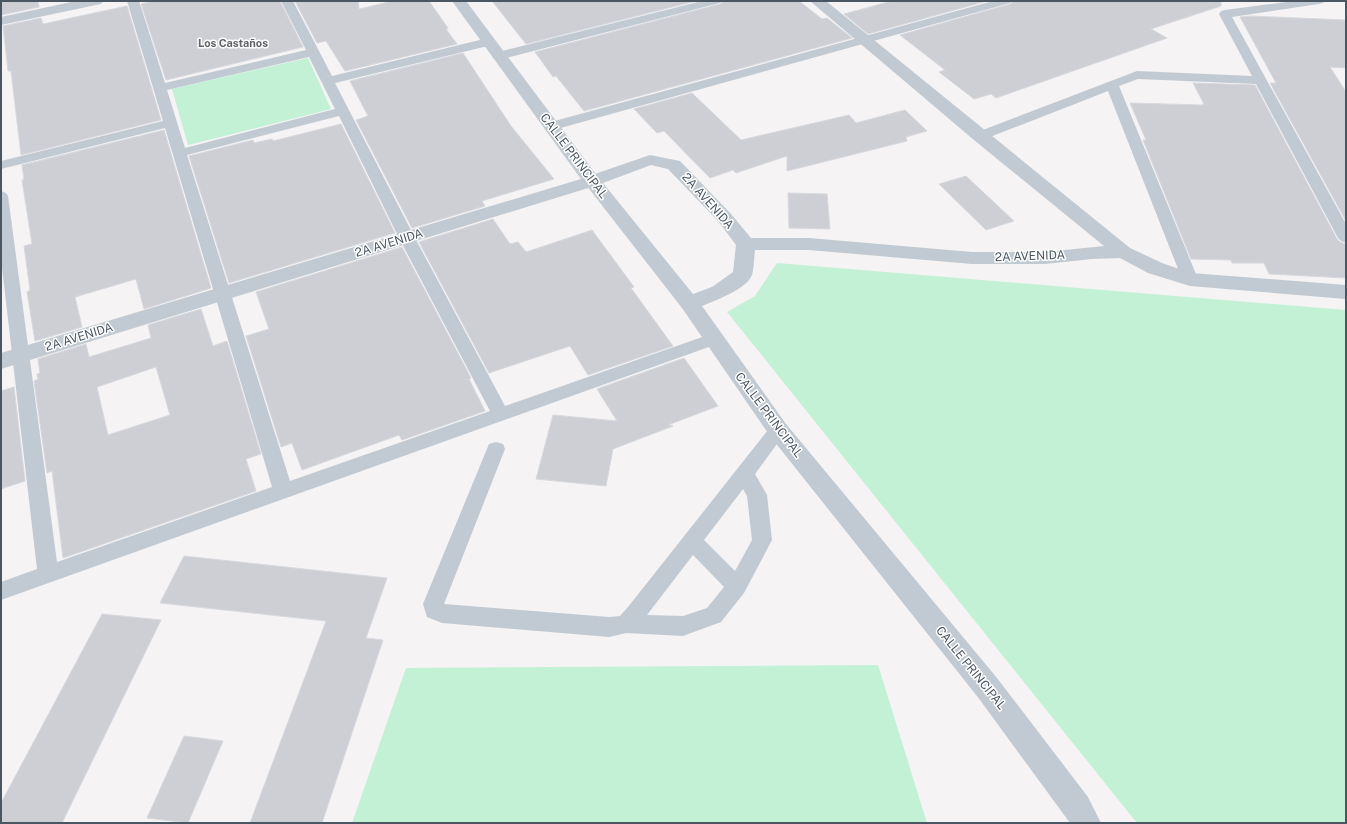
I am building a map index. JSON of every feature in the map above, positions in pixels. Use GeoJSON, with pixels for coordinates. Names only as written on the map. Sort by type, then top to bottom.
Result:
{"type":"FeatureCollection","features":[{"type":"Feature","properties":{"kind":"street"},"geometry":{"type":"LineString","coordinates":[[1,21],[96,1]]}},
{"type":"Feature","properties":{"kind":"street","name":"CALLE PRINCIPAL"},"geometry":{"type":"LineString","coordinates":[[458,1],[592,181],[689,303],[778,430],[987,686],[1078,807],[1086,823]]}},
{"type":"Feature","properties":{"kind":"street"},"geometry":{"type":"LineString","coordinates":[[817,1],[1122,252],[1155,268],[1190,279],[1346,292]]}},
{"type":"Feature","properties":{"kind":"street","name":"2A AVENIDA"},"geometry":{"type":"LineString","coordinates":[[1,361],[592,181],[635,164],[650,160],[661,161],[674,165],[725,218],[746,244],[809,244],[972,258],[1045,258],[1092,253],[1122,252]]}},
{"type":"Feature","properties":{"kind":"street"},"geometry":{"type":"LineString","coordinates":[[689,303],[719,292],[742,275],[746,244]]}},
{"type":"Feature","properties":{"kind":"lane"},"geometry":{"type":"LineString","coordinates":[[133,1],[283,491]]}},
{"type":"Feature","properties":{"kind":"lane"},"geometry":{"type":"LineString","coordinates":[[287,1],[407,238],[500,414]]}},
{"type":"Feature","properties":{"kind":"lane"},"geometry":{"type":"LineString","coordinates":[[498,56],[716,1]]}},
{"type":"Feature","properties":{"kind":"lane"},"geometry":{"type":"LineString","coordinates":[[552,126],[1006,1]]}},
{"type":"Feature","properties":{"kind":"lane"},"geometry":{"type":"LineString","coordinates":[[1319,1],[1225,14],[1346,238]]}},
{"type":"Feature","properties":{"kind":"lane"},"geometry":{"type":"LineString","coordinates":[[328,81],[488,42]]}},
{"type":"Feature","properties":{"kind":"lane"},"geometry":{"type":"LineString","coordinates":[[160,88],[313,52]]}},
{"type":"Feature","properties":{"kind":"lane"},"geometry":{"type":"LineString","coordinates":[[980,136],[1137,75],[1261,80]]}},
{"type":"Feature","properties":{"kind":"lane"},"geometry":{"type":"LineString","coordinates":[[1112,84],[1190,279]]}},
{"type":"Feature","properties":{"kind":"lane"},"geometry":{"type":"LineString","coordinates":[[180,153],[343,111]]}},
{"type":"Feature","properties":{"kind":"lane"},"geometry":{"type":"LineString","coordinates":[[1,165],[171,123]]}},
{"type":"Feature","properties":{"kind":"lane"},"geometry":{"type":"LineString","coordinates":[[1,196],[48,574]]}},
{"type":"Feature","properties":{"kind":"lane"},"geometry":{"type":"LineString","coordinates":[[1,590],[714,339]]}},
{"type":"Feature","properties":{"kind":"lane"},"geometry":{"type":"LineString","coordinates":[[626,624],[778,430]]}},
{"type":"Feature","properties":{"kind":"lane"},"geometry":{"type":"LineString","coordinates":[[496,449],[433,604],[434,610],[442,614],[609,627],[626,624],[683,626],[714,615],[737,587],[762,540],[757,495],[744,473]]}},
{"type":"Feature","properties":{"kind":"lane"},"geometry":{"type":"LineString","coordinates":[[692,541],[737,587]]}},
{"type":"Feature","properties":{"kind":"green space"},"geometry":{"type":"Polygon","coordinates":[[[308,58],[331,109],[188,145],[172,89],[308,58]]]}},
{"type":"Feature","properties":{"kind":"green space"},"geometry":{"type":"Polygon","coordinates":[[[777,263],[1346,310],[1346,823],[1137,823],[727,312],[755,296],[777,263]]]}},
{"type":"Feature","properties":{"kind":"green space"},"geometry":{"type":"Polygon","coordinates":[[[878,665],[927,823],[352,823],[406,668],[878,665]]]}},
{"type":"Feature","properties":{"kind":"building"},"geometry":{"type":"Polygon","coordinates":[[[1,1],[38,1],[39,7],[1,15],[1,1]]]}},
{"type":"Feature","properties":{"kind":"building"},"geometry":{"type":"Polygon","coordinates":[[[154,1],[280,1],[303,47],[166,80],[141,4],[154,1]]]}},
{"type":"Feature","properties":{"kind":"building"},"geometry":{"type":"Polygon","coordinates":[[[295,1],[358,1],[359,9],[393,1],[429,1],[457,44],[345,71],[326,41],[317,43],[295,1]]]}},
{"type":"Feature","properties":{"kind":"building"},"geometry":{"type":"Polygon","coordinates":[[[492,1],[696,1],[526,44],[492,1]]]}},
{"type":"Feature","properties":{"kind":"building"},"geometry":{"type":"Polygon","coordinates":[[[724,1],[799,1],[822,19],[827,18],[852,38],[584,111],[556,76],[553,77],[535,52],[720,4],[724,1]]]}},
{"type":"Feature","properties":{"kind":"building"},"geometry":{"type":"Polygon","coordinates":[[[892,1],[987,1],[868,34],[844,14],[892,1]]]}},
{"type":"Feature","properties":{"kind":"building"},"geometry":{"type":"Polygon","coordinates":[[[1014,1],[1221,1],[1221,6],[1151,29],[1167,38],[996,98],[991,94],[974,99],[939,72],[945,70],[900,35],[1010,4],[1014,1]]]}},
{"type":"Feature","properties":{"kind":"building"},"geometry":{"type":"Polygon","coordinates":[[[127,6],[161,120],[21,155],[11,71],[8,71],[3,26],[41,18],[43,24],[127,6]]]}},
{"type":"Feature","properties":{"kind":"building"},"geometry":{"type":"Polygon","coordinates":[[[1250,16],[1346,20],[1346,68],[1330,67],[1346,92],[1346,221],[1270,83],[1276,83],[1240,17],[1250,16]]]}},
{"type":"Feature","properties":{"kind":"building"},"geometry":{"type":"Polygon","coordinates":[[[463,53],[511,126],[554,179],[482,201],[485,206],[412,228],[356,120],[368,116],[350,81],[463,53]]]}},
{"type":"Feature","properties":{"kind":"building"},"geometry":{"type":"Polygon","coordinates":[[[1193,83],[1255,85],[1337,239],[1346,244],[1346,278],[1269,274],[1264,263],[1232,263],[1231,260],[1191,259],[1143,140],[1146,140],[1130,103],[1202,105],[1204,104],[1193,83]]]}},
{"type":"Feature","properties":{"kind":"building"},"geometry":{"type":"Polygon","coordinates":[[[692,93],[741,140],[849,115],[856,123],[905,110],[927,131],[906,137],[907,141],[787,171],[787,156],[736,173],[733,170],[710,178],[664,131],[657,133],[634,109],[692,93]]]}},
{"type":"Feature","properties":{"kind":"building"},"geometry":{"type":"Polygon","coordinates":[[[341,124],[395,233],[229,283],[189,156],[253,140],[254,143],[272,139],[273,141],[341,124]]]}},
{"type":"Feature","properties":{"kind":"building"},"geometry":{"type":"Polygon","coordinates":[[[164,130],[211,288],[144,309],[136,279],[75,297],[82,327],[35,341],[27,292],[30,290],[24,246],[32,244],[22,180],[24,180],[22,165],[164,130]]]}},
{"type":"Feature","properties":{"kind":"building"},"geometry":{"type":"Polygon","coordinates":[[[966,176],[1014,221],[986,230],[939,184],[966,176]]]}},
{"type":"Feature","properties":{"kind":"building"},"geometry":{"type":"Polygon","coordinates":[[[788,193],[827,194],[830,229],[789,228],[788,193]]]}},
{"type":"Feature","properties":{"kind":"building"},"geometry":{"type":"Polygon","coordinates":[[[493,219],[510,244],[518,242],[526,252],[592,230],[634,287],[631,288],[673,346],[588,375],[570,346],[489,373],[419,242],[493,219]]]}},
{"type":"Feature","properties":{"kind":"building"},"geometry":{"type":"Polygon","coordinates":[[[402,247],[471,378],[469,379],[485,411],[402,440],[399,435],[302,470],[292,443],[281,447],[246,336],[269,329],[256,292],[402,247]]]}},
{"type":"Feature","properties":{"kind":"building"},"geometry":{"type":"Polygon","coordinates":[[[201,309],[213,346],[227,341],[261,454],[246,459],[256,491],[63,558],[52,471],[47,473],[34,381],[38,379],[37,374],[40,373],[38,359],[86,344],[89,357],[151,338],[148,325],[201,309]],[[156,367],[97,387],[108,435],[170,415],[156,367]]]}},
{"type":"Feature","properties":{"kind":"building"},"geometry":{"type":"Polygon","coordinates":[[[684,358],[718,406],[668,425],[673,426],[613,449],[606,486],[536,479],[553,415],[617,421],[597,389],[684,358]]]}},
{"type":"Feature","properties":{"kind":"building"},"geometry":{"type":"Polygon","coordinates":[[[14,387],[25,481],[1,489],[1,391],[14,387]]]}},
{"type":"Feature","properties":{"kind":"building"},"geometry":{"type":"Polygon","coordinates":[[[184,556],[387,578],[366,638],[383,640],[322,823],[250,823],[326,621],[160,603],[184,556]]]}},
{"type":"Feature","properties":{"kind":"building"},"geometry":{"type":"Polygon","coordinates":[[[102,614],[161,620],[62,823],[1,823],[1,803],[102,614]]]}},
{"type":"Feature","properties":{"kind":"building"},"geometry":{"type":"Polygon","coordinates":[[[184,736],[223,741],[188,823],[147,818],[184,736]]]}},
{"type":"Feature","properties":{"kind":"district","name":"Los Castaños"},"geometry":{"type":"Point","coordinates":[233,43]}}]}
